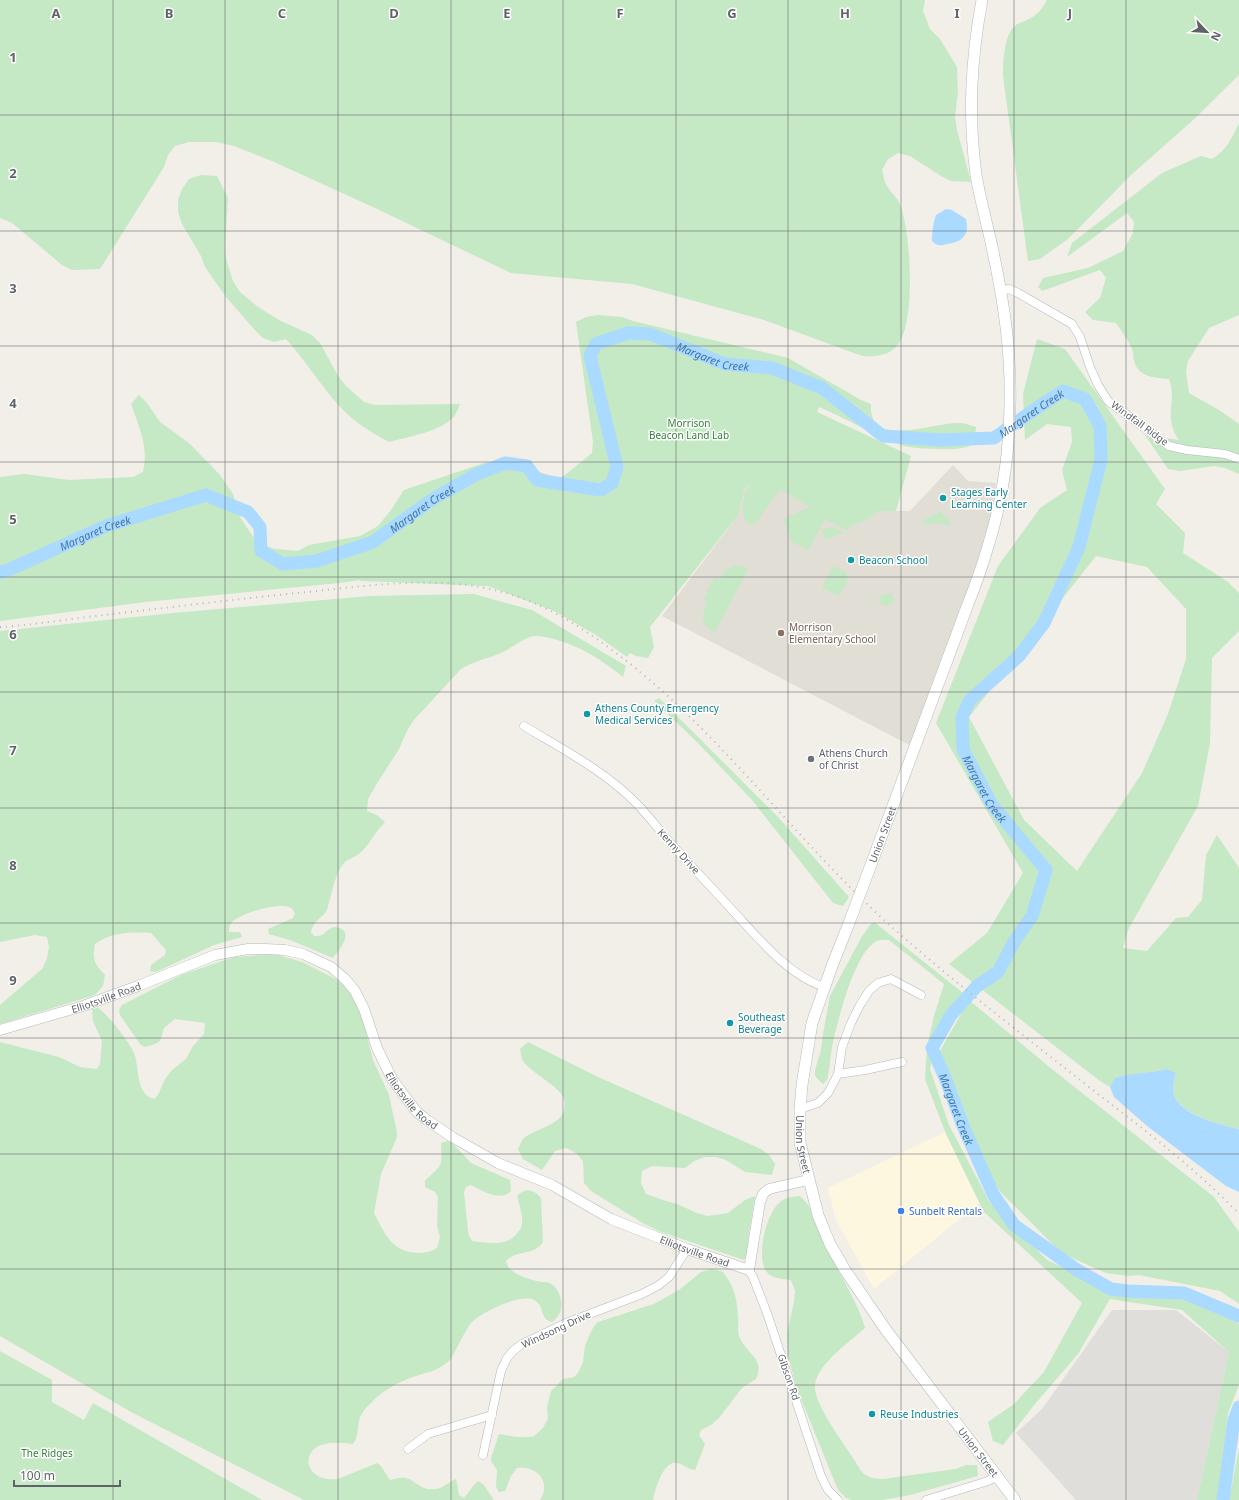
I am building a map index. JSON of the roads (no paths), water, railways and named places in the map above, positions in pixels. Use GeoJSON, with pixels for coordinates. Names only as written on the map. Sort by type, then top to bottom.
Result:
{"type":"FeatureCollection","features":[{"type":"Feature","properties":{"kind":"main road","name":"Union Street"},"geometry":{"type":"LineString","coordinates":[[982,0],[976,38],[972,83],[971,130],[976,176],[993,248],[1006,326],[1009,360],[1010,403],[1006,453],[1001,489],[990,542],[968,604],[824,987],[811,1030],[806,1056],[800,1109],[800,1143],[808,1180],[818,1215],[830,1244],[845,1270],[886,1330],[1015,1500]]}},
{"type":"Feature","properties":{"kind":"street","name":"Windfall Ridge"},"geometry":{"type":"LineString","coordinates":[[1000,292],[1009,289],[1072,324],[1080,337],[1098,385],[1108,401],[1169,446],[1187,450],[1225,454],[1239,459]]}},
{"type":"Feature","properties":{"kind":"street","name":"Kenny Drive"},"geometry":{"type":"LineString","coordinates":[[524,726],[590,767],[617,786],[636,803],[702,877],[774,954],[808,980],[824,987]]}},
{"type":"Feature","properties":{"kind":"street","name":"Elliotsville Road"},"geometry":{"type":"LineString","coordinates":[[0,1030],[83,1006],[138,986],[214,955],[248,949],[285,950],[303,954],[334,969],[355,991],[364,1009],[377,1048],[392,1079],[416,1111],[427,1120],[452,1137],[498,1163],[552,1185],[611,1219],[687,1249],[749,1270]]}},
{"type":"Feature","properties":{"kind":"street"},"geometry":{"type":"LineString","coordinates":[[800,1109],[818,1103],[828,1093],[838,1074],[842,1047],[851,1023],[869,991],[878,983],[891,979],[921,995]]}},
{"type":"Feature","properties":{"kind":"street"},"geometry":{"type":"LineString","coordinates":[[838,1074],[902,1062]]}},
{"type":"Feature","properties":{"kind":"street"},"geometry":{"type":"LineString","coordinates":[[749,1270],[760,1202],[763,1194],[769,1189],[808,1180]]}},
{"type":"Feature","properties":{"kind":"street","name":"Windsong Drive"},"geometry":{"type":"LineString","coordinates":[[483,1455],[501,1371],[507,1358],[514,1350],[566,1323],[659,1286],[669,1278],[687,1249]]}},
{"type":"Feature","properties":{"kind":"street","name":"Gibson Rd"},"geometry":{"type":"LineString","coordinates":[[749,1270],[762,1300],[821,1476],[825,1485],[838,1500]]}},
{"type":"Feature","properties":{"kind":"street"},"geometry":{"type":"LineString","coordinates":[[408,1449],[428,1434],[492,1415]]}},
{"type":"Feature","properties":{"kind":"street"},"geometry":{"type":"LineString","coordinates":[[926,1500],[985,1482],[997,1476]]}},
{"type":"Feature","properties":{"kind":"water"},"geometry":{"type":"Polygon","coordinates":[[[946,209],[952,210],[966,219],[966,234],[957,242],[942,245],[935,244],[932,241],[933,224],[936,215],[946,209]]]}},
{"type":"Feature","properties":{"kind":"water"},"geometry":{"type":"Polygon","coordinates":[[[1167,1069],[1176,1073],[1173,1092],[1178,1102],[1184,1108],[1212,1122],[1239,1129],[1239,1192],[1226,1186],[1147,1126],[1114,1097],[1110,1087],[1115,1078],[1167,1069]]]}},
{"type":"Feature","properties":{"kind":"waterway","name":"Margaret Creek"},"geometry":{"type":"LineString","coordinates":[[0,572],[6,571],[106,526],[206,495],[248,512],[260,527],[261,551],[283,564],[317,561],[373,542],[433,499],[475,475],[505,463],[527,466],[537,480],[601,490],[612,483],[617,467],[590,356],[596,344],[628,333],[650,334],[725,364],[772,368],[822,388],[883,436],[940,440],[994,438],[1063,391],[1085,399],[1100,426],[1101,460],[1079,547],[1044,623],[1019,656],[970,700],[962,717],[963,749],[992,805],[1046,870],[1032,916],[1015,940],[998,972],[977,986],[951,1015],[932,1048],[963,1126],[993,1194],[1014,1225],[1077,1270],[1111,1289],[1184,1293],[1239,1316]]}},
{"type":"Feature","properties":{"kind":"waterway","name":"Margaret Creek"},"geometry":{"type":"LineString","coordinates":[[1223,1500],[1234,1420],[1239,1407]]}},
{"type":"Feature","properties":{"kind":"railway"},"geometry":{"type":"LineString","coordinates":[[0,627],[359,586],[402,583],[444,583],[486,588],[521,598],[553,612],[582,629],[612,650],[652,682],[689,716],[829,865],[864,901],[902,936],[1024,1036],[1171,1151],[1223,1197],[1239,1214]]}},
{"type":"Feature","properties":{"kind":"place","name":"Stages Early Learning Center"},"geometry":{"type":"Point","coordinates":[943,498]}},
{"type":"Feature","properties":{"kind":"place","name":"Beacon School"},"geometry":{"type":"Point","coordinates":[851,560]}},
{"type":"Feature","properties":{"kind":"place","name":"Morrison Elementary School"},"geometry":{"type":"Point","coordinates":[781,633]}},
{"type":"Feature","properties":{"kind":"place","name":"Athens County Emergency Medical Services"},"geometry":{"type":"Point","coordinates":[587,714]}},
{"type":"Feature","properties":{"kind":"place","name":"Athens Church of Christ"},"geometry":{"type":"Point","coordinates":[811,759]}},
{"type":"Feature","properties":{"kind":"place","name":"Southeast Beverage"},"geometry":{"type":"Point","coordinates":[730,1023]}},
{"type":"Feature","properties":{"kind":"place","name":"Sunbelt Rentals"},"geometry":{"type":"Point","coordinates":[901,1211]}},
{"type":"Feature","properties":{"kind":"place","name":"Reuse Industries"},"geometry":{"type":"Point","coordinates":[872,1414]}},
{"type":"Feature","properties":{"kind":"park label","name":"Morrison Beacon Land Lab"},"geometry":{"type":"Point","coordinates":[689,428]}},
{"type":"Feature","properties":{"kind":"park label","name":"The Ridges"},"geometry":{"type":"Point","coordinates":[47,1453]}}]}
